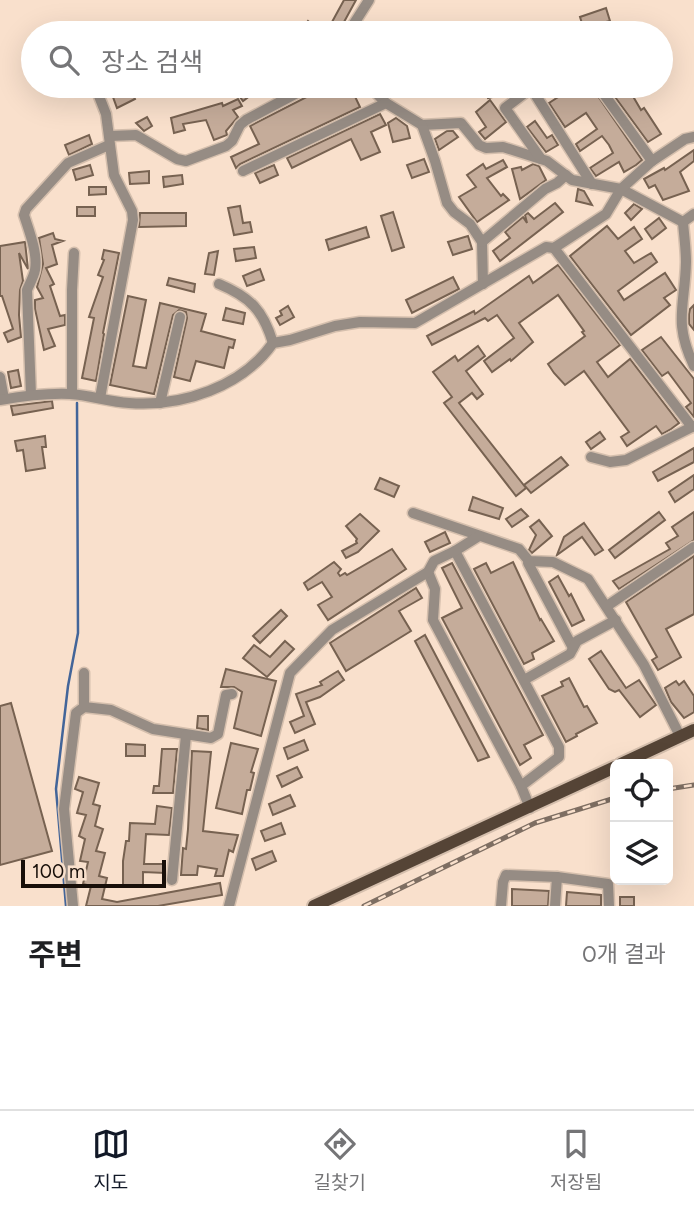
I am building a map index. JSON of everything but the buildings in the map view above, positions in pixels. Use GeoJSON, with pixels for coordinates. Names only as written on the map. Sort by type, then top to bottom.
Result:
{"type":"FeatureCollection","features":[{"type":"Feature","properties":{"kind":"main road"},"geometry":{"type":"LineString","coordinates":[[632,759],[694,730]]}},
{"type":"Feature","properties":{"kind":"main road"},"geometry":{"type":"LineString","coordinates":[[314,906],[610,769]]}},
{"type":"Feature","properties":{"kind":"street"},"geometry":{"type":"LineString","coordinates":[[356,21],[369,0]]}},
{"type":"Feature","properties":{"kind":"street"},"geometry":{"type":"LineString","coordinates":[[100,98],[106,114],[114,175],[132,211],[133,220],[100,398]]}},
{"type":"Feature","properties":{"kind":"street"},"geometry":{"type":"LineString","coordinates":[[31,395],[27,290],[35,273],[36,260],[24,215],[26,209],[68,163],[109,140],[136,135],[177,159],[187,161],[226,146],[246,120],[287,98]]}},
{"type":"Feature","properties":{"kind":"street"},"geometry":{"type":"LineString","coordinates":[[381,98],[422,125],[461,123],[480,145],[486,148],[503,147],[542,160],[572,180],[621,190],[683,222]]}},
{"type":"Feature","properties":{"kind":"street"},"geometry":{"type":"LineString","coordinates":[[518,98],[505,108],[542,160]]}},
{"type":"Feature","properties":{"kind":"street"},"geometry":{"type":"LineString","coordinates":[[537,98],[592,184]]}},
{"type":"Feature","properties":{"kind":"street"},"geometry":{"type":"LineString","coordinates":[[607,98],[652,161]]}},
{"type":"Feature","properties":{"kind":"street"},"geometry":{"type":"LineString","coordinates":[[243,171],[386,103]]}},
{"type":"Feature","properties":{"kind":"street"},"geometry":{"type":"LineString","coordinates":[[422,125],[447,203],[470,224],[482,242],[483,284]]}},
{"type":"Feature","properties":{"kind":"street"},"geometry":{"type":"LineString","coordinates":[[0,377],[2,400],[31,395],[72,394],[128,403],[160,403],[221,386],[241,376],[255,365],[273,343],[335,326],[415,323],[546,247],[554,248],[606,214],[621,190],[652,161],[685,139],[694,137]]}},
{"type":"Feature","properties":{"kind":"street"},"geometry":{"type":"LineString","coordinates":[[482,242],[545,189],[566,175]]}},
{"type":"Feature","properties":{"kind":"street"},"geometry":{"type":"LineString","coordinates":[[683,222],[694,214]]}},
{"type":"Feature","properties":{"kind":"street"},"geometry":{"type":"LineString","coordinates":[[683,222],[686,261],[680,310],[683,342],[694,366]]}},
{"type":"Feature","properties":{"kind":"street"},"geometry":{"type":"LineString","coordinates":[[554,248],[693,426],[626,460],[610,462],[591,457]]}},
{"type":"Feature","properties":{"kind":"street"},"geometry":{"type":"LineString","coordinates":[[72,394],[74,253]]}},
{"type":"Feature","properties":{"kind":"street"},"geometry":{"type":"LineString","coordinates":[[219,284],[241,294],[255,308],[267,322],[273,343]]}},
{"type":"Feature","properties":{"kind":"street"},"geometry":{"type":"LineString","coordinates":[[160,403],[180,317]]}},
{"type":"Feature","properties":{"kind":"street"},"geometry":{"type":"LineString","coordinates":[[413,513],[519,549],[529,561],[573,648]]}},
{"type":"Feature","properties":{"kind":"street"},"geometry":{"type":"LineString","coordinates":[[229,906],[290,673],[332,629],[428,572],[433,561],[479,536]]}},
{"type":"Feature","properties":{"kind":"street"},"geometry":{"type":"LineString","coordinates":[[607,606],[694,547]]}},
{"type":"Feature","properties":{"kind":"street"},"geometry":{"type":"LineString","coordinates":[[455,551],[559,747],[559,757],[521,786]]}},
{"type":"Feature","properties":{"kind":"street"},"geometry":{"type":"LineString","coordinates":[[529,561],[553,562],[588,579],[644,665],[680,736]]}},
{"type":"Feature","properties":{"kind":"street"},"geometry":{"type":"LineString","coordinates":[[428,572],[435,589],[433,620],[530,808]]}},
{"type":"Feature","properties":{"kind":"street"},"geometry":{"type":"LineString","coordinates":[[524,680],[570,654],[577,641],[616,620]]}},
{"type":"Feature","properties":{"kind":"street"},"geometry":{"type":"LineString","coordinates":[[84,673],[85,707]]}},
{"type":"Feature","properties":{"kind":"street"},"geometry":{"type":"LineString","coordinates":[[73,906],[64,809],[76,713],[85,707],[111,710],[153,729],[211,738],[218,734],[226,695],[232,694]]}},
{"type":"Feature","properties":{"kind":"street"},"geometry":{"type":"LineString","coordinates":[[172,880],[186,735]]}},
{"type":"Feature","properties":{"kind":"street"},"geometry":{"type":"LineString","coordinates":[[501,906],[506,875],[557,877],[608,884],[609,906]]}},
{"type":"Feature","properties":{"kind":"street"},"geometry":{"type":"LineString","coordinates":[[555,906],[557,877]]}},
{"type":"Feature","properties":{"kind":"waterway"},"geometry":{"type":"LineString","coordinates":[[66,906],[56,789],[68,686],[78,633],[77,403]]}},
{"type":"Feature","properties":{"kind":"railway"},"geometry":{"type":"LineString","coordinates":[[673,788],[694,785]]}},
{"type":"Feature","properties":{"kind":"railway"},"geometry":{"type":"LineString","coordinates":[[364,906],[535,823],[610,800]]}}]}
